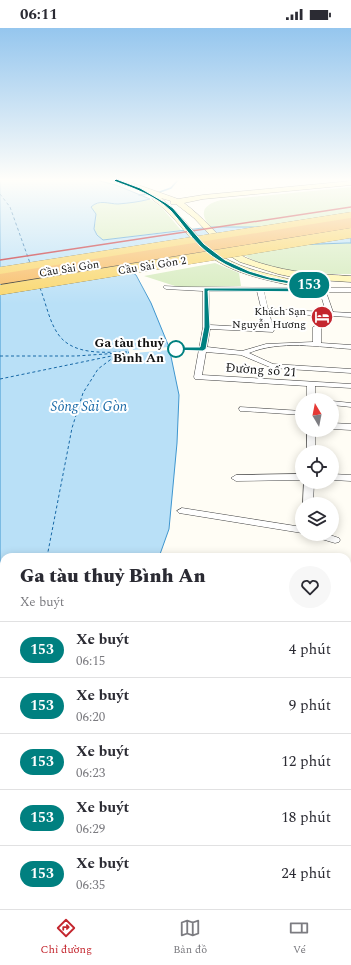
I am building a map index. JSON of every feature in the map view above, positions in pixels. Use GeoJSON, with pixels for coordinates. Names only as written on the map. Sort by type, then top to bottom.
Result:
{"type":"FeatureCollection","features":[{"type":"Feature","properties":{"kind":"highway","name":"Cầu Sài Gòn"},"geometry":{"type":"LineString","coordinates":[[0,276],[338,221]]}},
{"type":"Feature","properties":{"kind":"highway","name":"Cầu Sài Gòn"},"geometry":{"type":"LineString","coordinates":[[0,279],[351,224]]}},
{"type":"Feature","properties":{"kind":"highway","name":"Cầu Sài Gòn 2"},"geometry":{"type":"LineString","coordinates":[[0,282],[351,228]]}},
{"type":"Feature","properties":{"kind":"main road"},"geometry":{"type":"LineString","coordinates":[[181,221],[202,245],[223,262],[247,272],[296,284],[351,285]]}},
{"type":"Feature","properties":{"kind":"main road"},"geometry":{"type":"LineString","coordinates":[[203,221],[203,224],[221,243],[237,256],[258,266],[320,284],[351,279]]}},
{"type":"Feature","properties":{"kind":"main road","name":"Cầu Sài Gòn"},"geometry":{"type":"LineString","coordinates":[[0,272],[337,221]]}},
{"type":"Feature","properties":{"kind":"main road","name":"Cầu Sài Gòn 2"},"geometry":{"type":"LineString","coordinates":[[0,290],[351,233]]}},
{"type":"Feature","properties":{"kind":"street"},"geometry":{"type":"LineString","coordinates":[[320,284],[330,313]]}},
{"type":"Feature","properties":{"kind":"street"},"geometry":{"type":"LineString","coordinates":[[166,287],[260,289],[320,284],[351,290]]}},
{"type":"Feature","properties":{"kind":"street"},"geometry":{"type":"LineString","coordinates":[[206,289],[207,327],[203,349],[244,353],[272,366],[351,371]]}},
{"type":"Feature","properties":{"kind":"street"},"geometry":{"type":"LineString","coordinates":[[207,327],[270,330],[260,289]]}},
{"type":"Feature","properties":{"kind":"street"},"geometry":{"type":"LineString","coordinates":[[266,311],[351,314]]}},
{"type":"Feature","properties":{"kind":"street"},"geometry":{"type":"LineString","coordinates":[[317,344],[318,327]]}},
{"type":"Feature","properties":{"kind":"street"},"geometry":{"type":"LineString","coordinates":[[244,353],[250,349],[265,346],[317,344],[351,347]]}},
{"type":"Feature","properties":{"kind":"street","name":"Đường số 21"},"geometry":{"type":"LineString","coordinates":[[203,349],[198,377],[351,386]]}},
{"type":"Feature","properties":{"kind":"street"},"geometry":{"type":"LineString","coordinates":[[311,384],[311,393]]}},
{"type":"Feature","properties":{"kind":"street"},"geometry":{"type":"LineString","coordinates":[[339,404],[351,405]]}},
{"type":"Feature","properties":{"kind":"street"},"geometry":{"type":"LineString","coordinates":[[244,409],[295,413]]}},
{"type":"Feature","properties":{"kind":"street"},"geometry":{"type":"LineString","coordinates":[[339,426],[351,427]]}},
{"type":"Feature","properties":{"kind":"street"},"geometry":{"type":"LineString","coordinates":[[236,478],[295,477]]}},
{"type":"Feature","properties":{"kind":"street"},"geometry":{"type":"LineString","coordinates":[[339,477],[351,478]]}},
{"type":"Feature","properties":{"kind":"street"},"geometry":{"type":"LineString","coordinates":[[182,511],[295,529]]}},
{"type":"Feature","properties":{"kind":"green space"},"geometry":{"type":"Polygon","coordinates":[[[96,221],[173,221],[181,230],[103,240],[98,235],[95,225],[96,221]]]}},
{"type":"Feature","properties":{"kind":"green space"},"geometry":{"type":"Polygon","coordinates":[[[351,221],[351,234],[273,227],[211,227],[207,222],[351,221]]]}},
{"type":"Feature","properties":{"kind":"green space"},"geometry":{"type":"Polygon","coordinates":[[[220,235],[268,239],[292,245],[351,243],[351,274],[298,272],[271,267],[245,256],[220,235]]]}},
{"type":"Feature","properties":{"kind":"green space"},"geometry":{"type":"Polygon","coordinates":[[[215,263],[239,273],[241,286],[178,287],[144,276],[215,263]]]}},
{"type":"Feature","properties":{"kind":"water","name":"Sông Sài Gòn"},"geometry":{"type":"Polygon","coordinates":[[[0,221],[95,221],[94,229],[97,235],[103,240],[211,227],[273,227],[351,234],[351,243],[292,245],[268,239],[113,249],[122,266],[136,275],[151,303],[169,347],[179,395],[177,443],[169,529],[160,553],[0,553],[0,221]]]}},
{"type":"Feature","properties":{"kind":"pier"},"geometry":{"type":"Polygon","coordinates":[[[127,343],[131,343],[133,350],[169,347],[169,350],[134,353],[134,356],[130,357],[127,343]]]}},
{"type":"Feature","properties":{"kind":"ferry route"},"geometry":{"type":"LineString","coordinates":[[15,221],[30,263]]}},
{"type":"Feature","properties":{"kind":"ferry route"},"geometry":{"type":"LineString","coordinates":[[40,288],[52,323],[64,341],[72,346],[90,351],[128,352]]}},
{"type":"Feature","properties":{"kind":"ferry route"},"geometry":{"type":"LineString","coordinates":[[48,553],[72,428],[83,393],[98,369],[110,360],[129,352]]}},
{"type":"Feature","properties":{"kind":"ferry route"},"geometry":{"type":"LineString","coordinates":[[0,356],[76,356],[120,353]]}},
{"type":"Feature","properties":{"kind":"ferry route"},"geometry":{"type":"LineString","coordinates":[[0,379],[126,353]]}},
{"type":"Feature","properties":{"kind":"railway"},"geometry":{"type":"LineString","coordinates":[[0,260],[258,221]]}},
{"type":"Feature","properties":{"kind":"bus line","name":"153"},"geometry":{"type":"LineString","coordinates":[[171,349],[203,349],[207,327],[206,289],[322,290],[321,285],[296,284],[268,278],[247,272],[223,262],[202,245],[182,221]]}},
{"type":"Feature","properties":{"kind":"place","name":"Khách Sạn Nguyễn Hương"},"geometry":{"type":"Point","coordinates":[322,317]}},
{"type":"Feature","properties":{"kind":"place","name":"Ga tàu thuỷ Bình An"},"geometry":{"type":"Point","coordinates":[176,349]}}]}
